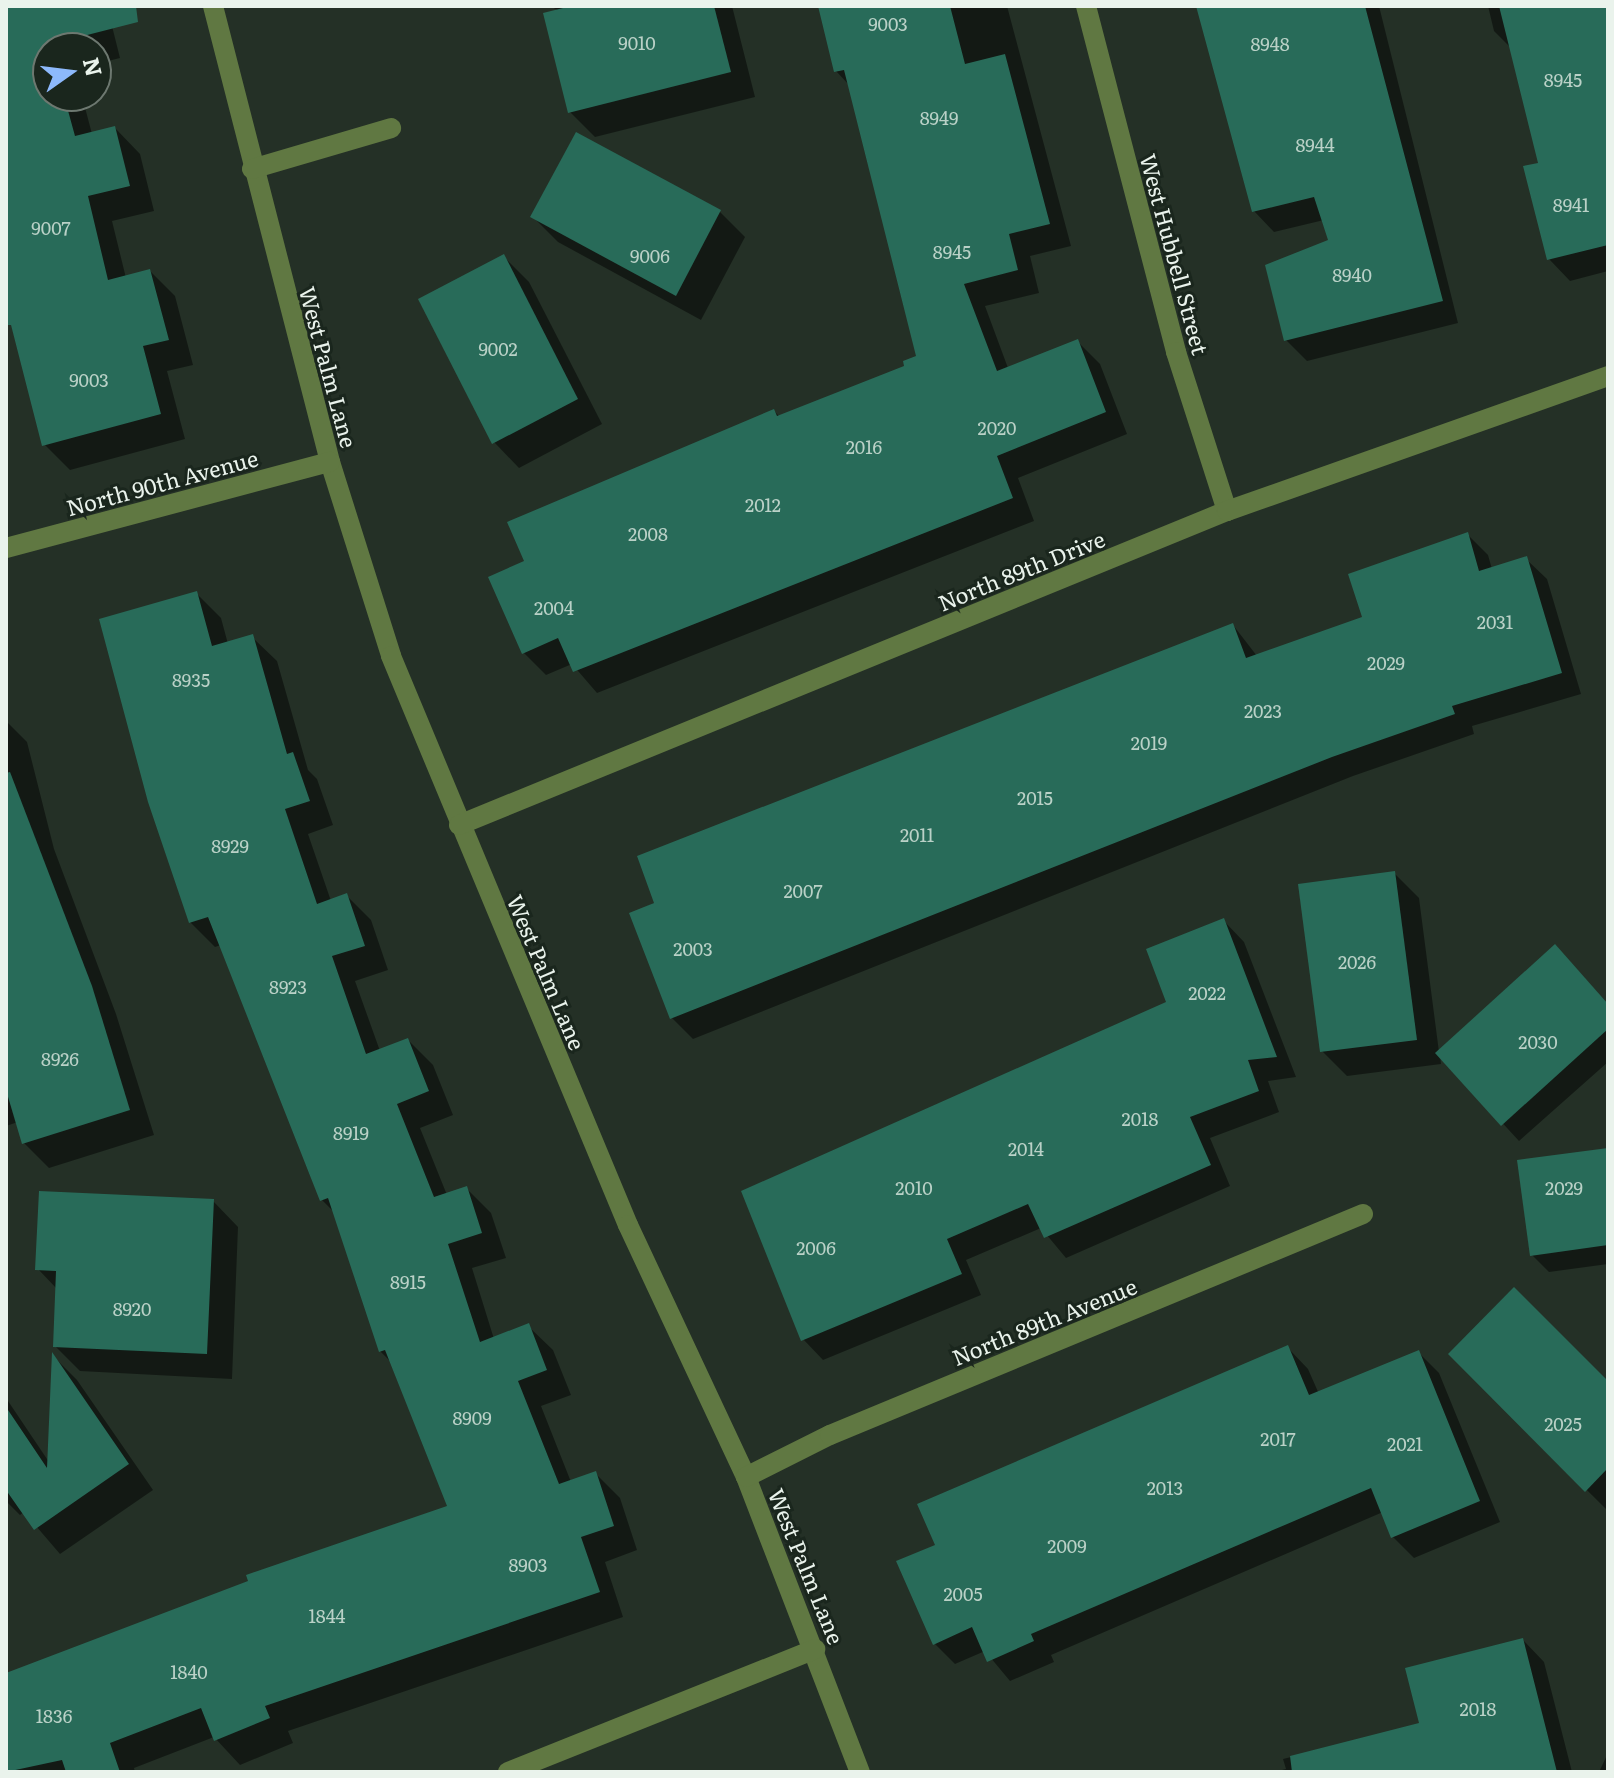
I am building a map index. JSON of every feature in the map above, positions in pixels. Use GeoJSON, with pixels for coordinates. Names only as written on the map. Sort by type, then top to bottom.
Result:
{"type":"FeatureCollection","features":[{"type":"Feature","properties":{"kind":"street","name":"West Palm Lane"},"geometry":{"type":"LineString","coordinates":[[213,6],[252,169],[330,462],[391,656],[628,1225],[746,1477],[860,1772]]}},
{"type":"Feature","properties":{"kind":"street","name":"West Hubbell Street"},"geometry":{"type":"LineString","coordinates":[[1086,6],[1176,352],[1227,511]]}},
{"type":"Feature","properties":{"kind":"street"},"geometry":{"type":"LineString","coordinates":[[252,169],[391,128]]}},
{"type":"Feature","properties":{"kind":"street","name":"North 89th Drive"},"geometry":{"type":"LineString","coordinates":[[459,825],[1227,511],[1608,376]]}},
{"type":"Feature","properties":{"kind":"street","name":"North 90th Avenue"},"geometry":{"type":"LineString","coordinates":[[6,548],[330,462]]}},
{"type":"Feature","properties":{"kind":"street","name":"North 89th Avenue"},"geometry":{"type":"LineString","coordinates":[[746,1477],[830,1435],[1363,1214]]}},
{"type":"Feature","properties":{"kind":"street"},"geometry":{"type":"LineString","coordinates":[[508,1772],[815,1649]]}},
{"type":"Feature","properties":{"kind":"building"},"geometry":{"type":"Polygon","coordinates":[[[6,6],[136,6],[138,22],[99,32],[32,32],[32,112],[68,112],[75,136],[115,126],[130,186],[88,196],[108,280],[150,269],[169,340],[143,346],[161,414],[42,446],[11,325],[6,325],[6,6]]]}},
{"type":"Feature","properties":{"kind":"building"},"geometry":{"type":"Polygon","coordinates":[[[571,6],[714,6],[731,72],[568,113],[543,13],[571,6]]]}},
{"type":"Feature","properties":{"kind":"building"},"geometry":{"type":"Polygon","coordinates":[[[818,6],[950,6],[965,64],[1005,54],[1050,224],[1009,234],[1018,270],[964,284],[997,371],[1078,339],[1106,412],[997,456],[1013,498],[573,672],[558,638],[522,654],[488,577],[524,561],[507,522],[774,409],[777,416],[904,366],[903,361],[916,356],[844,70],[834,72],[818,6]]]}},
{"type":"Feature","properties":{"kind":"building"},"geometry":{"type":"Polygon","coordinates":[[[1196,6],[1365,6],[1443,301],[1284,341],[1265,265],[1328,240],[1314,197],[1252,212],[1196,6]]]}},
{"type":"Feature","properties":{"kind":"building"},"geometry":{"type":"Polygon","coordinates":[[[1499,6],[1608,6],[1608,245],[1547,260],[1523,166],[1538,163],[1499,6]]]}},
{"type":"Feature","properties":{"kind":"building"},"geometry":{"type":"Polygon","coordinates":[[[576,132],[721,210],[676,296],[530,217],[576,132]]]}},
{"type":"Feature","properties":{"kind":"building"},"geometry":{"type":"Polygon","coordinates":[[[504,254],[578,399],[492,444],[418,299],[504,254]]]}},
{"type":"Feature","properties":{"kind":"building"},"geometry":{"type":"Polygon","coordinates":[[[1468,532],[1479,571],[1527,556],[1562,673],[1452,706],[1455,714],[1332,757],[670,1019],[629,913],[654,903],[637,856],[1233,623],[1246,658],[1362,617],[1348,574],[1468,532]]]}},
{"type":"Feature","properties":{"kind":"building"},"geometry":{"type":"Polygon","coordinates":[[[197,591],[212,646],[253,634],[287,754],[293,752],[310,801],[285,809],[317,904],[347,893],[365,946],[332,956],[366,1054],[408,1038],[429,1091],[397,1104],[434,1197],[467,1186],[482,1233],[448,1244],[480,1342],[529,1323],[547,1370],[518,1381],[559,1484],[596,1471],[614,1526],[581,1537],[600,1592],[265,1706],[270,1718],[214,1741],[201,1708],[110,1743],[120,1772],[66,1772],[62,1760],[6,1772],[6,1673],[248,1581],[246,1575],[447,1506],[385,1350],[379,1352],[328,1198],[320,1201],[208,917],[189,923],[148,802],[99,619],[197,591]]]}},
{"type":"Feature","properties":{"kind":"building"},"geometry":{"type":"Polygon","coordinates":[[[10,772],[92,986],[130,1110],[22,1144],[6,1090],[6,773],[10,772]]]}},
{"type":"Feature","properties":{"kind":"building"},"geometry":{"type":"Polygon","coordinates":[[[1395,871],[1417,1040],[1320,1052],[1298,884],[1395,871]]]}},
{"type":"Feature","properties":{"kind":"building"},"geometry":{"type":"Polygon","coordinates":[[[1224,918],[1277,1057],[1248,1060],[1259,1091],[1190,1117],[1211,1165],[1044,1238],[1028,1204],[947,1239],[962,1274],[801,1341],[741,1191],[1166,1002],[1146,949],[1224,918]]]}},
{"type":"Feature","properties":{"kind":"building"},"geometry":{"type":"Polygon","coordinates":[[[1555,944],[1608,1004],[1608,1029],[1501,1126],[1435,1053],[1555,944]]]}},
{"type":"Feature","properties":{"kind":"building"},"geometry":{"type":"Polygon","coordinates":[[[1608,1148],[1608,1245],[1530,1256],[1517,1160],[1608,1148]]]}},
{"type":"Feature","properties":{"kind":"building"},"geometry":{"type":"Polygon","coordinates":[[[39,1191],[214,1199],[207,1354],[53,1347],[56,1271],[35,1270],[39,1191]]]}},
{"type":"Feature","properties":{"kind":"building"},"geometry":{"type":"Polygon","coordinates":[[[1514,1287],[1608,1381],[1608,1468],[1585,1492],[1448,1354],[1514,1287]]]}},
{"type":"Feature","properties":{"kind":"building"},"geometry":{"type":"Polygon","coordinates":[[[1288,1345],[1309,1395],[1419,1350],[1480,1501],[1391,1538],[1371,1488],[1031,1634],[1034,1641],[987,1662],[972,1627],[933,1645],[896,1561],[935,1545],[917,1504],[1288,1345]]]}},
{"type":"Feature","properties":{"kind":"building"},"geometry":{"type":"Polygon","coordinates":[[[52,1352],[129,1464],[34,1530],[6,1490],[6,1407],[47,1468],[52,1352]]]}},
{"type":"Feature","properties":{"kind":"building"},"geometry":{"type":"Polygon","coordinates":[[[1523,1638],[1557,1772],[1292,1772],[1290,1756],[1419,1723],[1405,1668],[1523,1638]]]}}]}
